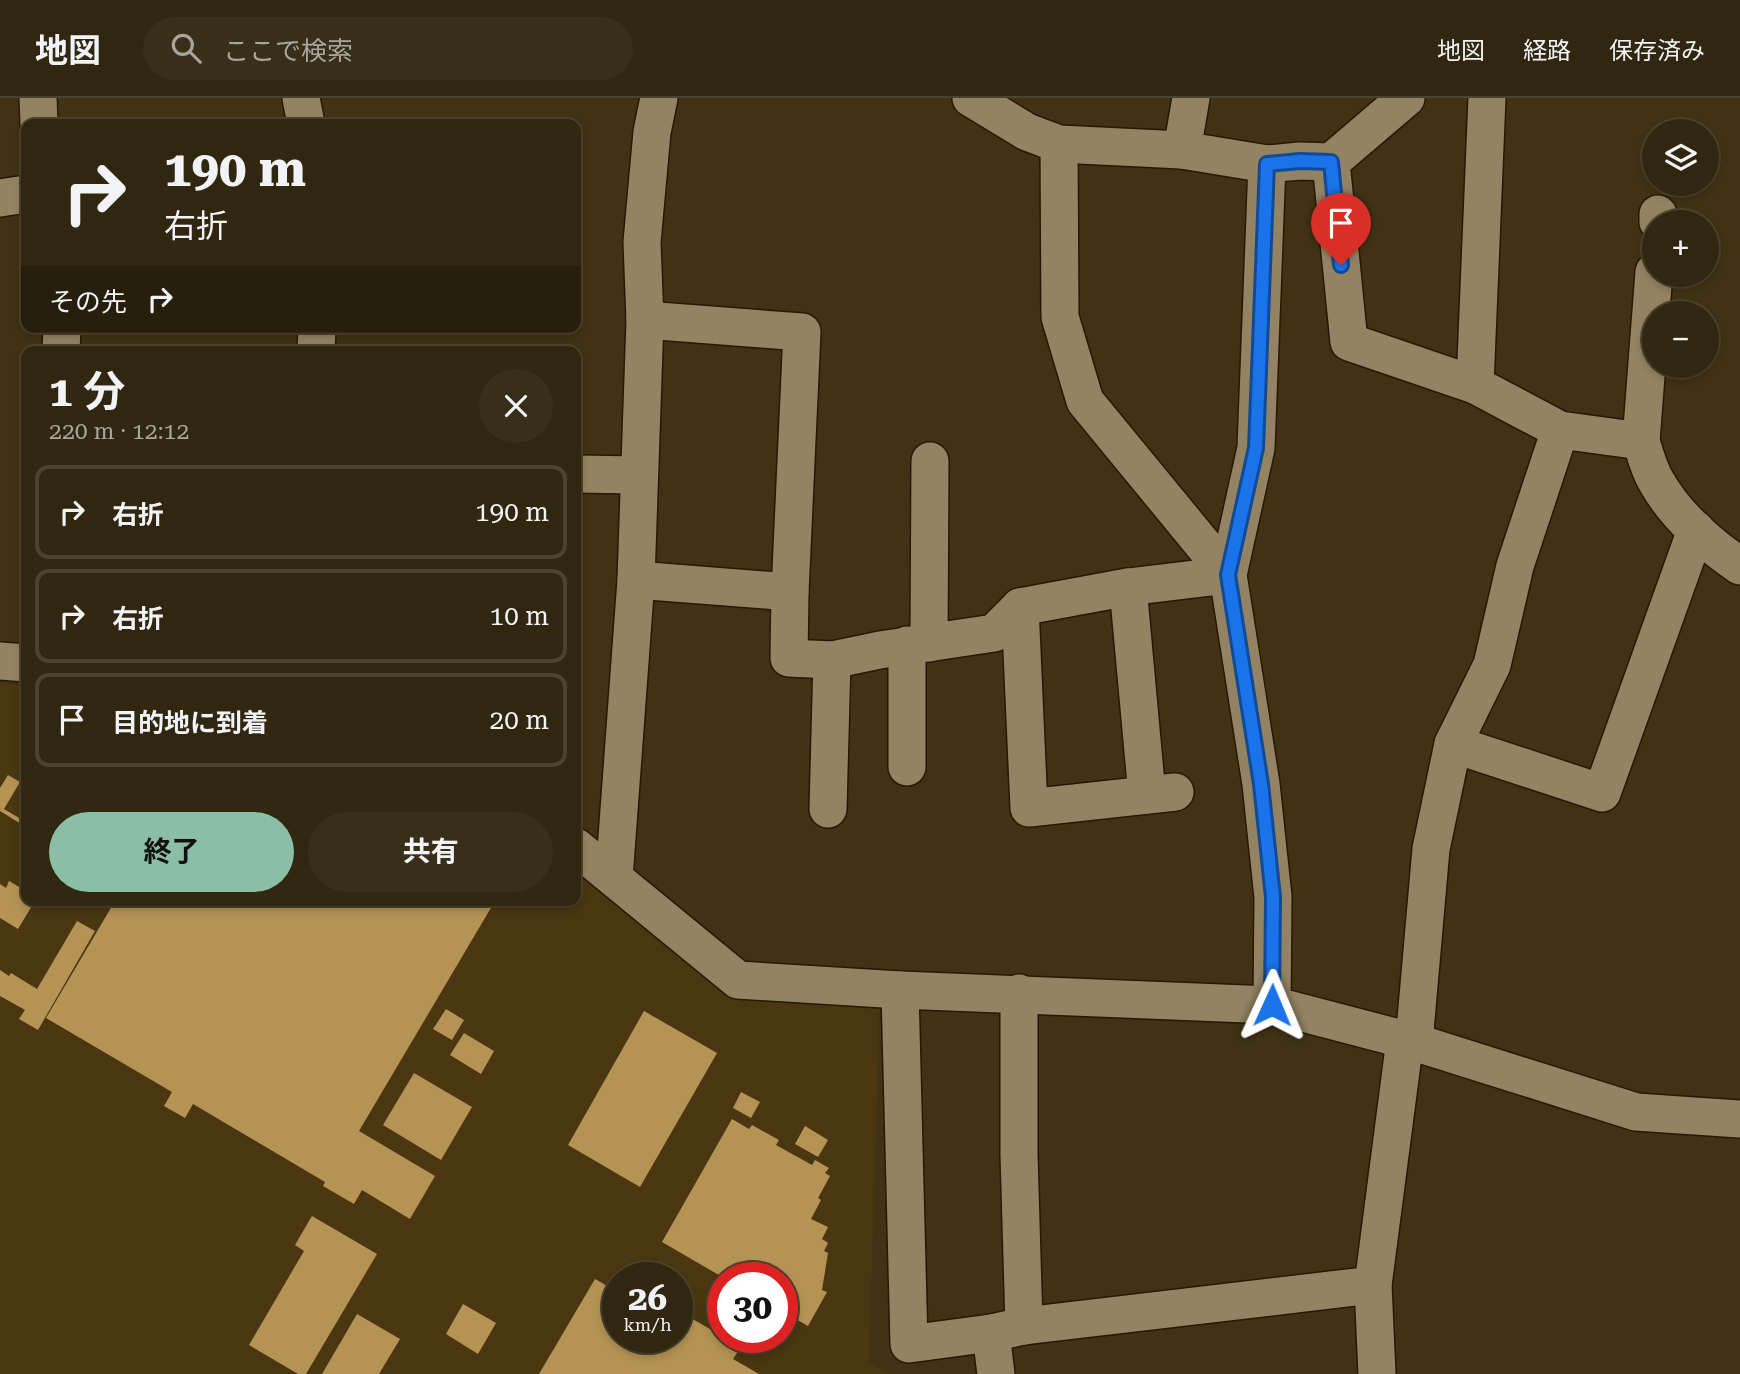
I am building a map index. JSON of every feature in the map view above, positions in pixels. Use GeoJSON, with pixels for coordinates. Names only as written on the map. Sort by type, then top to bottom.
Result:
{"type":"FeatureCollection","features":[{"type":"Feature","properties":{"kind":"street"},"geometry":{"type":"LineString","coordinates":[[38,98],[39,119]]}},
{"type":"Feature","properties":{"kind":"street"},"geometry":{"type":"LineString","coordinates":[[301,98],[305,119]]}},
{"type":"Feature","properties":{"kind":"street"},"geometry":{"type":"LineString","coordinates":[[614,878],[636,580],[645,320],[642,242],[652,132],[659,98]]}},
{"type":"Feature","properties":{"kind":"street"},"geometry":{"type":"LineString","coordinates":[[971,98],[1027,132],[1059,144],[1182,150],[1267,164],[1331,162],[1406,98]]}},
{"type":"Feature","properties":{"kind":"street"},"geometry":{"type":"LineString","coordinates":[[1182,150],[1191,98]]}},
{"type":"Feature","properties":{"kind":"street"},"geometry":{"type":"LineString","coordinates":[[1475,385],[1487,98]]}},
{"type":"Feature","properties":{"kind":"street"},"geometry":{"type":"LineString","coordinates":[[1059,144],[1060,317],[1085,401],[1228,575]]}},
{"type":"Feature","properties":{"kind":"street"},"geometry":{"type":"LineString","coordinates":[[1331,162],[1349,342],[1475,385],[1560,430],[1641,441]]}},
{"type":"Feature","properties":{"kind":"street"},"geometry":{"type":"LineString","coordinates":[[1267,164],[1256,448],[1228,575],[1261,784],[1273,897],[1272,1005]]}},
{"type":"Feature","properties":{"kind":"street"},"geometry":{"type":"LineString","coordinates":[[0,198],[21,195]]}},
{"type":"Feature","properties":{"kind":"street"},"geometry":{"type":"LineString","coordinates":[[1653,287],[1641,441],[1655,481],[1682,517],[1740,566]]}},
{"type":"Feature","properties":{"kind":"street"},"geometry":{"type":"LineString","coordinates":[[645,320],[802,332],[789,658],[832,660],[994,633],[1020,607],[1128,587],[1228,575]]}},
{"type":"Feature","properties":{"kind":"street"},"geometry":{"type":"LineString","coordinates":[[1377,1374],[1373,1285],[1409,1041],[1432,849],[1453,744],[1492,664],[1516,566],[1560,430]]}},
{"type":"Feature","properties":{"kind":"street"},"geometry":{"type":"LineString","coordinates":[[907,767],[930,461]]}},
{"type":"Feature","properties":{"kind":"street"},"geometry":{"type":"LineString","coordinates":[[581,474],[639,475]]}},
{"type":"Feature","properties":{"kind":"street"},"geometry":{"type":"LineString","coordinates":[[1453,744],[1602,793],[1696,530]]}},
{"type":"Feature","properties":{"kind":"street"},"geometry":{"type":"LineString","coordinates":[[636,580],[790,592]]}},
{"type":"Feature","properties":{"kind":"street"},"geometry":{"type":"LineString","coordinates":[[1020,607],[1030,808],[1161,793],[1128,587]]}},
{"type":"Feature","properties":{"kind":"street"},"geometry":{"type":"LineString","coordinates":[[828,808],[832,660]]}},
{"type":"Feature","properties":{"kind":"street"},"geometry":{"type":"LineString","coordinates":[[0,661],[21,663]]}},
{"type":"Feature","properties":{"kind":"street"},"geometry":{"type":"LineString","coordinates":[[581,851],[737,980],[900,990],[1272,1005],[1409,1041],[1636,1112],[1740,1119]]}},
{"type":"Feature","properties":{"kind":"street"},"geometry":{"type":"LineString","coordinates":[[900,990],[909,1344],[1373,1285]]}},
{"type":"Feature","properties":{"kind":"street"},"geometry":{"type":"LineString","coordinates":[[996,1374],[1008,1330],[1019,1154],[1019,993]]}},
{"type":"Feature","properties":{"kind":"shaded area"},"geometry":{"type":"Polygon","coordinates":[[[0,683],[21,684],[21,906],[581,906],[581,877],[724,988],[880,999],[869,1361],[889,1374],[0,1374],[0,683]]]}},
{"type":"Feature","properties":{"kind":"building"},"geometry":{"type":"Polygon","coordinates":[[[8,775],[20,782],[4,809],[21,819],[21,824],[0,811],[0,788],[8,775]]]}},
{"type":"Feature","properties":{"kind":"building"},"geometry":{"type":"Polygon","coordinates":[[[9,881],[21,888],[21,906],[32,906],[18,929],[0,918],[0,884],[6,888],[9,881]]]}},
{"type":"Feature","properties":{"kind":"building"},"geometry":{"type":"Polygon","coordinates":[[[112,906],[492,906],[359,1131],[435,1176],[410,1219],[362,1190],[354,1204],[323,1186],[325,1182],[193,1104],[185,1118],[164,1106],[172,1092],[46,1018],[112,906]]]}},
{"type":"Feature","properties":{"kind":"building"},"geometry":{"type":"Polygon","coordinates":[[[77,921],[95,931],[38,1030],[19,1019],[25,1010],[0,996],[0,970],[9,976],[11,973],[37,989],[77,921]]]}},
{"type":"Feature","properties":{"kind":"building"},"geometry":{"type":"Polygon","coordinates":[[[446,1009],[464,1020],[452,1040],[433,1029],[446,1009]]]}},
{"type":"Feature","properties":{"kind":"building"},"geometry":{"type":"Polygon","coordinates":[[[644,1011],[717,1053],[640,1187],[568,1145],[644,1011]]]}},
{"type":"Feature","properties":{"kind":"building"},"geometry":{"type":"Polygon","coordinates":[[[464,1033],[494,1051],[481,1074],[450,1055],[464,1033]]]}},
{"type":"Feature","properties":{"kind":"building"},"geometry":{"type":"Polygon","coordinates":[[[414,1073],[472,1107],[441,1160],[383,1125],[414,1073]]]}},
{"type":"Feature","properties":{"kind":"building"},"geometry":{"type":"Polygon","coordinates":[[[741,1092],[760,1102],[751,1118],[733,1108],[741,1092]]]}},
{"type":"Feature","properties":{"kind":"building"},"geometry":{"type":"Polygon","coordinates":[[[732,1119],[749,1129],[752,1125],[779,1140],[776,1145],[812,1165],[815,1160],[829,1168],[825,1173],[830,1176],[811,1219],[828,1227],[822,1239],[828,1243],[824,1251],[828,1253],[822,1290],[827,1292],[808,1326],[798,1320],[798,1262],[707,1262],[707,1268],[662,1242],[732,1119]]]}},
{"type":"Feature","properties":{"kind":"building"},"geometry":{"type":"Polygon","coordinates":[[[805,1126],[828,1140],[818,1157],[795,1144],[805,1126]]]}},
{"type":"Feature","properties":{"kind":"building"},"geometry":{"type":"Polygon","coordinates":[[[312,1216],[377,1254],[306,1374],[298,1374],[249,1345],[304,1251],[295,1245],[312,1216]]]}},
{"type":"Feature","properties":{"kind":"building"},"geometry":{"type":"Polygon","coordinates":[[[595,1279],[602,1283],[602,1353],[693,1353],[693,1319],[707,1327],[707,1353],[737,1353],[733,1359],[759,1374],[539,1374],[595,1279]]]}},
{"type":"Feature","properties":{"kind":"building"},"geometry":{"type":"Polygon","coordinates":[[[463,1304],[496,1323],[478,1354],[446,1334],[463,1304]]]}},
{"type":"Feature","properties":{"kind":"building"},"geometry":{"type":"Polygon","coordinates":[[[357,1314],[400,1339],[379,1374],[322,1374],[357,1314]]]}},
{"type":"Feature","properties":{"kind":"route"},"geometry":{"type":"LineString","coordinates":[[1272,1005],[1273,897],[1261,784],[1228,575],[1256,448],[1267,164],[1331,162],[1341,265]]}}]}
